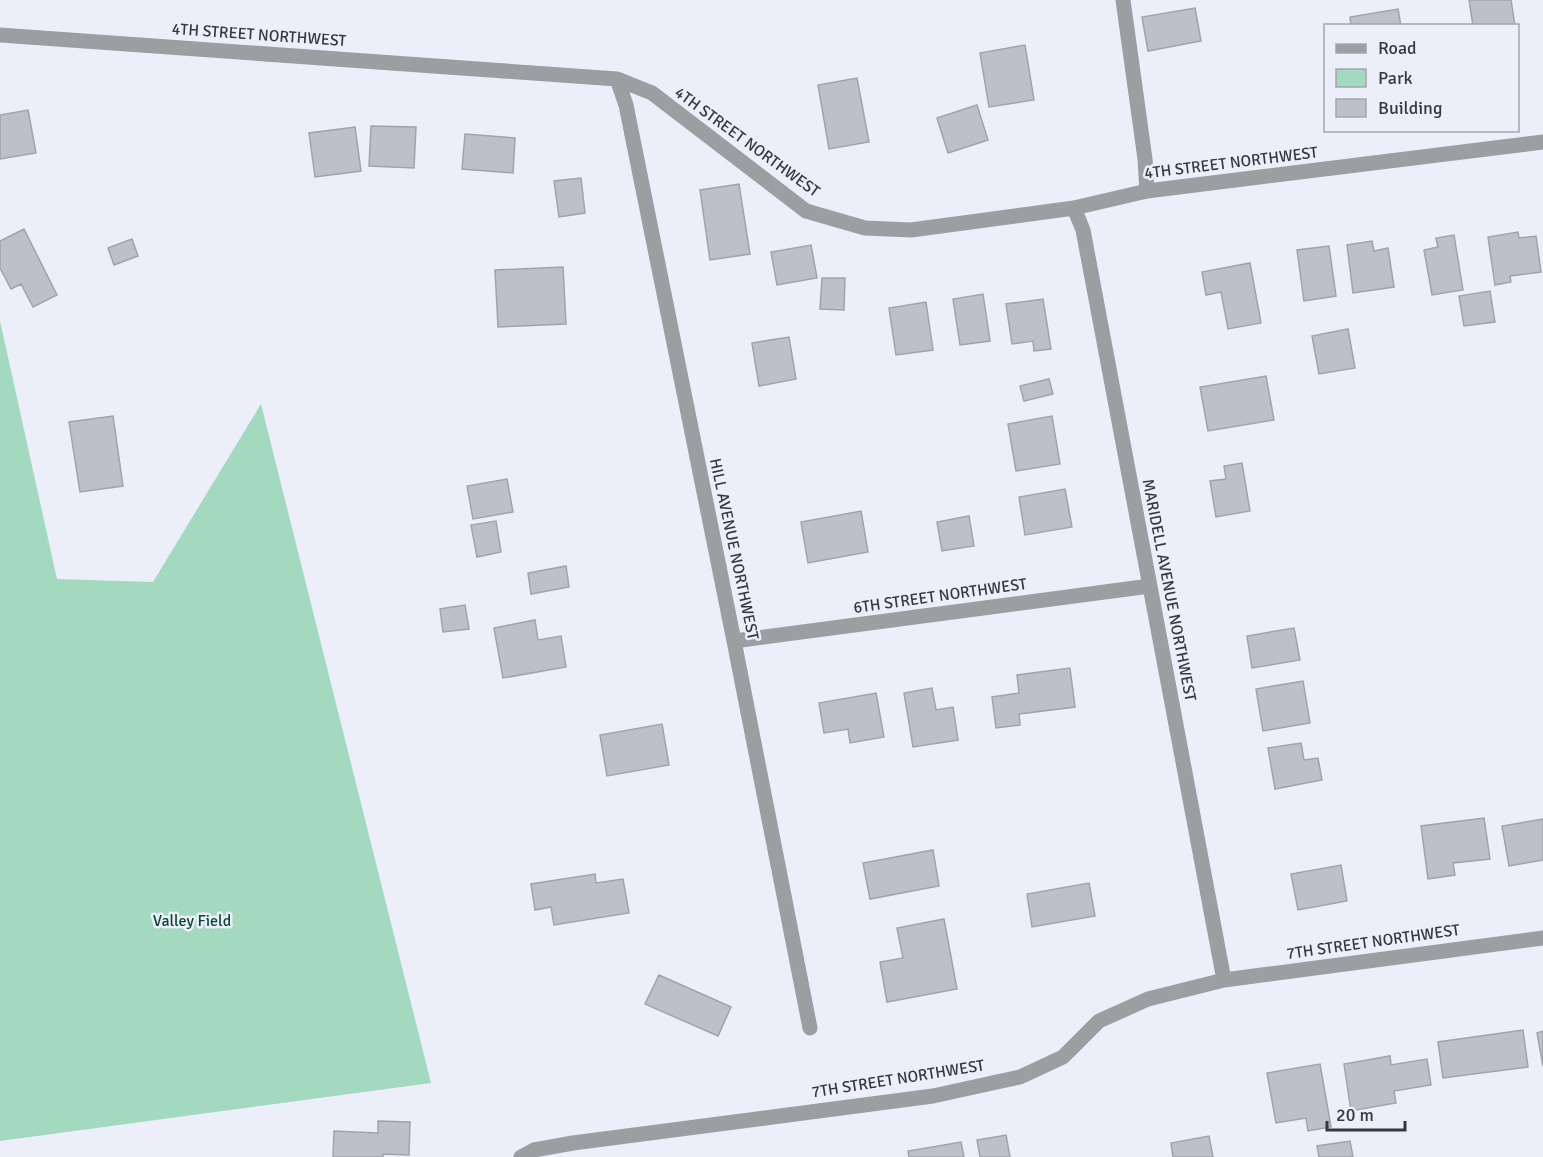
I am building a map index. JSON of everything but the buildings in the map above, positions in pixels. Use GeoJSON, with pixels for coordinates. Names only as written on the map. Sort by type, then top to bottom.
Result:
{"type":"FeatureCollection","features":[{"type":"Feature","properties":{"kind":"street"},"geometry":{"type":"LineString","coordinates":[[1123,0],[1148,191]]}},
{"type":"Feature","properties":{"kind":"street","name":"4TH STREET NORTHWEST"},"geometry":{"type":"LineString","coordinates":[[0,35],[617,79],[652,93],[806,211],[865,228],[910,230],[1074,208],[1148,191],[1543,142]]}},
{"type":"Feature","properties":{"kind":"street","name":"HILL AVENUE NORTHWEST"},"geometry":{"type":"LineString","coordinates":[[617,79],[626,105],[810,1028]]}},
{"type":"Feature","properties":{"kind":"street","name":"MARIDELL AVENUE NORTHWEST"},"geometry":{"type":"LineString","coordinates":[[1074,208],[1083,230],[1224,980]]}},
{"type":"Feature","properties":{"kind":"street","name":"6TH STREET NORTHWEST"},"geometry":{"type":"LineString","coordinates":[[734,641],[1150,586]]}},
{"type":"Feature","properties":{"kind":"street","name":"7TH STREET NORTHWEST"},"geometry":{"type":"LineString","coordinates":[[521,1157],[534,1150],[573,1143],[933,1096],[1020,1077],[1063,1058],[1099,1021],[1148,999],[1224,980],[1543,938]]}},
{"type":"Feature","properties":{"kind":"green space","name":"Valley Field"},"geometry":{"type":"Polygon","coordinates":[[[0,321],[57,579],[153,582],[261,404],[431,1083],[0,1141],[0,321]]]}}]}
